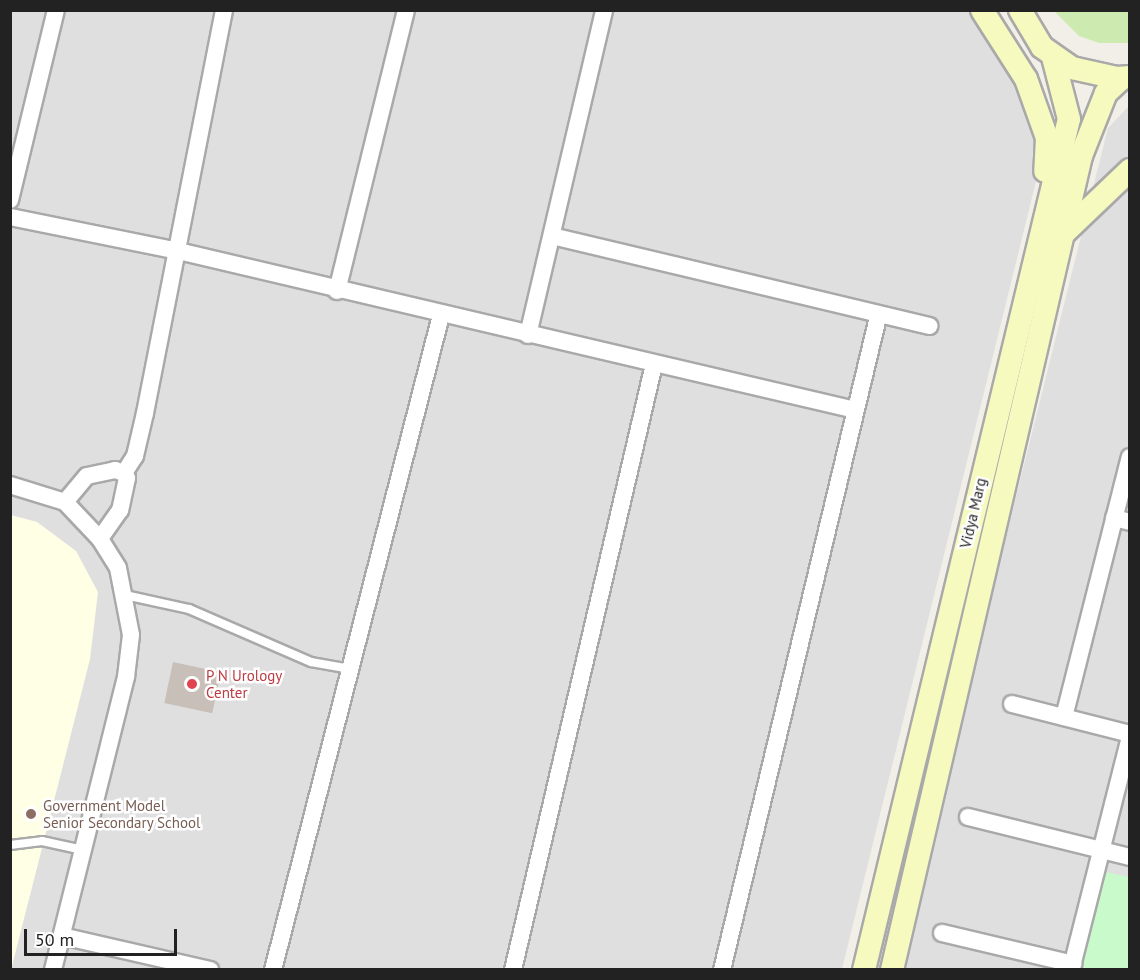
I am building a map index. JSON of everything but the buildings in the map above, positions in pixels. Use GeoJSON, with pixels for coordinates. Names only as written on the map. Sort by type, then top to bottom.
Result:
{"type":"FeatureCollection","features":[{"type":"Feature","properties":{"kind":"main road"},"geometry":{"type":"LineString","coordinates":[[982,10],[1026,79],[1047,138],[1042,223]]}},
{"type":"Feature","properties":{"kind":"main road","name":"Vidya Marg"},"geometry":{"type":"LineString","coordinates":[[1020,10],[1042,47],[1053,57],[1072,68],[1126,77]]}},
{"type":"Feature","properties":{"kind":"main road","name":"Vidya Marg"},"geometry":{"type":"LineString","coordinates":[[864,969],[1042,223],[1069,119],[1053,57]]}},
{"type":"Feature","properties":{"kind":"main road","name":"Vidya Marg"},"geometry":{"type":"LineString","coordinates":[[892,969],[1063,234],[1092,123],[1106,93],[1126,77]]}},
{"type":"Feature","properties":{"kind":"main road"},"geometry":{"type":"LineString","coordinates":[[1063,234],[1130,170]]}},
{"type":"Feature","properties":{"kind":"street"},"geometry":{"type":"LineString","coordinates":[[10,200],[56,10]]}},
{"type":"Feature","properties":{"kind":"street"},"geometry":{"type":"LineString","coordinates":[[124,473],[135,456],[142,430],[174,250],[224,10]]}},
{"type":"Feature","properties":{"kind":"street"},"geometry":{"type":"LineString","coordinates":[[337,291],[406,10]]}},
{"type":"Feature","properties":{"kind":"street"},"geometry":{"type":"LineString","coordinates":[[528,335],[604,10]]}},
{"type":"Feature","properties":{"kind":"street"},"geometry":{"type":"LineString","coordinates":[[10,218],[174,250],[337,291],[855,410]]}},
{"type":"Feature","properties":{"kind":"street"},"geometry":{"type":"LineString","coordinates":[[552,236],[878,317],[929,326]]}},
{"type":"Feature","properties":{"kind":"street"},"geometry":{"type":"LineString","coordinates":[[273,969],[441,315]]}},
{"type":"Feature","properties":{"kind":"street"},"geometry":{"type":"LineString","coordinates":[[722,969],[878,317]]}},
{"type":"Feature","properties":{"kind":"street"},"geometry":{"type":"LineString","coordinates":[[513,969],[654,364]]}},
{"type":"Feature","properties":{"kind":"street"},"geometry":{"type":"LineString","coordinates":[[1064,717],[1122,520],[1130,457]]}},
{"type":"Feature","properties":{"kind":"street"},"geometry":{"type":"LineString","coordinates":[[65,502],[87,476],[115,470],[124,473],[127,478],[120,510],[100,538]]}},
{"type":"Feature","properties":{"kind":"street"},"geometry":{"type":"LineString","coordinates":[[10,484],[65,502],[100,538],[118,568],[131,635],[126,677],[53,969]]}},
{"type":"Feature","properties":{"kind":"street"},"geometry":{"type":"LineString","coordinates":[[942,933],[1072,967],[1130,735],[1012,704]]}},
{"type":"Feature","properties":{"kind":"street"},"geometry":{"type":"LineString","coordinates":[[968,818],[1130,856]]}},
{"type":"Feature","properties":{"kind":"street"},"geometry":{"type":"LineString","coordinates":[[62,936],[210,969]]}},
{"type":"Feature","properties":{"kind":"lane"},"geometry":{"type":"LineString","coordinates":[[125,595],[189,609],[311,662],[350,669]]}},
{"type":"Feature","properties":{"kind":"lane"},"geometry":{"type":"LineString","coordinates":[[10,845],[42,841],[83,850]]}},
{"type":"Feature","properties":{"kind":"shaded area"},"geometry":{"type":"Polygon","coordinates":[[[10,11],[989,11],[1022,63],[1040,165],[842,969],[11,969],[10,11]]]}},
{"type":"Feature","properties":{"kind":"shaded area"},"geometry":{"type":"Polygon","coordinates":[[[1129,106],[1129,969],[898,970],[1108,128],[1129,106]]]}},
{"type":"Feature","properties":{"kind":"shaded area","name":"Government Model Senior Secondary School"},"geometry":{"type":"Polygon","coordinates":[[[11,515],[37,522],[76,551],[98,592],[90,659],[11,970],[11,515]]]}},
{"type":"Feature","properties":{"kind":"green space"},"geometry":{"type":"Polygon","coordinates":[[[1054,11],[1129,11],[1129,43],[1099,43],[1079,36],[1054,11]]]}},
{"type":"Feature","properties":{"kind":"green space"},"geometry":{"type":"Polygon","coordinates":[[[1101,871],[1129,877],[1129,969],[1079,970],[1101,871]]]}},
{"type":"Feature","properties":{"kind":"place","name":"P N Urology Center"},"geometry":{"type":"Point","coordinates":[192,684]}},
{"type":"Feature","properties":{"kind":"place","name":"Government Model Senior Secondary School"},"geometry":{"type":"Point","coordinates":[31,814]}}]}
